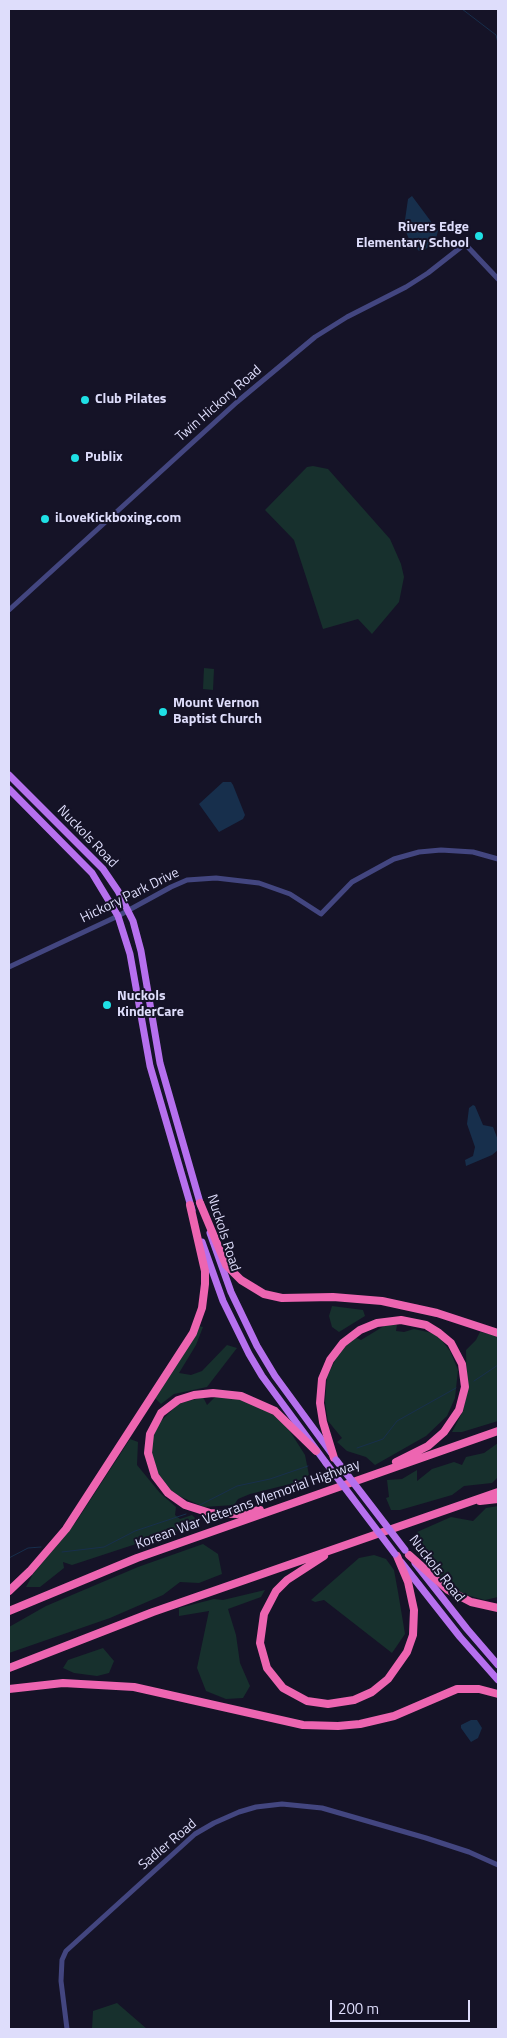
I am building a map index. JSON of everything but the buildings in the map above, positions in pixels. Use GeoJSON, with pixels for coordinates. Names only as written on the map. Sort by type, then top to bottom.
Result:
{"type":"FeatureCollection","features":[{"type":"Feature","properties":{"kind":"highway"},"geometry":{"type":"LineString","coordinates":[[200,1203],[226,1265],[241,1280],[264,1294],[282,1298],[341,1298],[382,1301],[437,1313],[498,1332]]}},
{"type":"Feature","properties":{"kind":"highway"},"geometry":{"type":"LineString","coordinates":[[9,1591],[30,1571],[66,1529],[193,1333],[202,1308],[205,1271],[190,1205]]}},
{"type":"Feature","properties":{"kind":"highway"},"geometry":{"type":"LineString","coordinates":[[335,1459],[322,1422],[320,1395],[326,1369],[338,1348],[360,1330],[385,1321],[416,1322],[433,1329],[450,1343],[462,1364],[465,1387],[459,1410],[448,1428],[428,1446],[365,1477]]}},
{"type":"Feature","properties":{"kind":"highway"},"geometry":{"type":"LineString","coordinates":[[294,1501],[256,1512],[228,1514],[205,1512],[185,1505],[168,1493],[158,1482],[151,1468],[148,1447],[153,1426],[166,1409],[186,1397],[213,1393],[234,1394],[251,1399],[275,1411],[316,1451]]}},
{"type":"Feature","properties":{"kind":"highway","name":"Korean War Veterans Memorial Highway"},"geometry":{"type":"LineString","coordinates":[[9,1611],[137,1558],[498,1430]]}},
{"type":"Feature","properties":{"kind":"highway"},"geometry":{"type":"LineString","coordinates":[[9,1668],[153,1612],[498,1492]]}},
{"type":"Feature","properties":{"kind":"highway"},"geometry":{"type":"LineString","coordinates":[[430,1516],[498,1499]]}},
{"type":"Feature","properties":{"kind":"highway"},"geometry":{"type":"LineString","coordinates":[[335,1548],[283,1584],[267,1606],[260,1630],[262,1656],[277,1682],[298,1698],[320,1703],[346,1702],[372,1692],[388,1679],[405,1657],[413,1635],[414,1610],[408,1582],[396,1555]]}},
{"type":"Feature","properties":{"kind":"highway"},"geometry":{"type":"LineString","coordinates":[[407,1552],[448,1590],[471,1602],[498,1608]]}},
{"type":"Feature","properties":{"kind":"highway"},"geometry":{"type":"LineString","coordinates":[[9,1689],[63,1683],[134,1687],[303,1725],[331,1726],[360,1724],[394,1716],[458,1689],[479,1689],[498,1694]]}},
{"type":"Feature","properties":{"kind":"main road","name":"Nuckols Road"},"geometry":{"type":"LineString","coordinates":[[9,775],[93,857],[114,884],[128,911],[141,951],[164,1079],[200,1203],[222,1269],[249,1331],[275,1376],[335,1459],[467,1629],[498,1665]]}},
{"type":"Feature","properties":{"kind":"main road","name":"Nuckols Road"},"geometry":{"type":"LineString","coordinates":[[9,789],[92,873],[118,916],[130,954],[150,1066],[190,1205],[213,1276],[237,1332],[262,1376],[316,1451],[460,1637],[498,1680]]}},
{"type":"Feature","properties":{"kind":"street","name":"Twin Hickory Road"},"geometry":{"type":"LineString","coordinates":[[9,610],[162,469],[298,350],[347,317],[406,287],[428,273],[465,244],[498,280]]}},
{"type":"Feature","properties":{"kind":"street","name":"Hickory Park Drive"},"geometry":{"type":"LineString","coordinates":[[9,967],[118,916],[178,883],[196,879],[216,878],[248,881],[270,886],[290,894],[321,914],[352,882],[394,859],[419,852],[441,850],[472,852],[498,859]]}},
{"type":"Feature","properties":{"kind":"street","name":"Sadler Road"},"geometry":{"type":"LineString","coordinates":[[67,2029],[61,1975],[62,1960],[66,1952],[189,1839],[214,1822],[239,1812],[256,1806],[282,1804],[323,1808],[469,1852],[498,1865]]}},
{"type":"Feature","properties":{"kind":"green space"},"geometry":{"type":"Polygon","coordinates":[[[313,466],[328,469],[390,539],[401,564],[404,577],[399,602],[372,634],[358,619],[323,629],[294,540],[265,510],[307,467],[313,466]]]}},
{"type":"Feature","properties":{"kind":"green space"},"geometry":{"type":"Polygon","coordinates":[[[204,668],[214,669],[213,690],[203,689],[204,668]]]}},
{"type":"Feature","properties":{"kind":"green space"},"geometry":{"type":"Polygon","coordinates":[[[332,1306],[363,1310],[365,1316],[339,1332],[332,1327],[329,1316],[332,1306]]]}},
{"type":"Feature","properties":{"kind":"green space"},"geometry":{"type":"Polygon","coordinates":[[[389,1323],[397,1325],[396,1331],[404,1332],[414,1329],[437,1334],[450,1351],[458,1370],[455,1398],[447,1416],[426,1436],[375,1465],[366,1457],[347,1451],[337,1442],[342,1438],[328,1421],[325,1402],[327,1377],[340,1350],[355,1337],[361,1340],[389,1323]]]}},
{"type":"Feature","properties":{"kind":"green space"},"geometry":{"type":"Polygon","coordinates":[[[198,1326],[203,1327],[196,1345],[179,1373],[191,1375],[202,1371],[227,1345],[237,1348],[207,1387],[174,1394],[161,1404],[155,1398],[198,1326]]]}},
{"type":"Feature","properties":{"kind":"green space"},"geometry":{"type":"Polygon","coordinates":[[[480,1332],[498,1336],[498,1421],[462,1432],[452,1432],[463,1411],[467,1393],[466,1350],[476,1340],[480,1332]]]}},
{"type":"Feature","properties":{"kind":"green space"},"geometry":{"type":"Polygon","coordinates":[[[216,1396],[242,1399],[267,1410],[286,1425],[305,1455],[309,1475],[294,1483],[250,1494],[238,1499],[234,1505],[204,1507],[179,1496],[161,1483],[153,1466],[150,1442],[158,1424],[178,1404],[203,1397],[207,1405],[216,1396]]]}},
{"type":"Feature","properties":{"kind":"green space"},"geometry":{"type":"Polygon","coordinates":[[[130,1439],[138,1442],[137,1465],[160,1493],[176,1507],[175,1515],[180,1519],[192,1515],[200,1523],[72,1565],[63,1562],[64,1568],[40,1587],[26,1587],[33,1574],[76,1522],[130,1439]]]}},
{"type":"Feature","properties":{"kind":"green space"},"geometry":{"type":"Polygon","coordinates":[[[498,1443],[498,1477],[492,1483],[464,1486],[452,1495],[400,1510],[391,1510],[386,1498],[389,1497],[387,1480],[402,1479],[417,1470],[417,1481],[432,1469],[454,1462],[462,1465],[466,1457],[484,1453],[498,1443]]]}},
{"type":"Feature","properties":{"kind":"green space"},"geometry":{"type":"Polygon","coordinates":[[[498,1506],[498,1597],[485,1600],[463,1594],[449,1584],[430,1567],[415,1546],[417,1532],[451,1517],[473,1521],[486,1508],[498,1506]]]}},
{"type":"Feature","properties":{"kind":"green space"},"geometry":{"type":"Polygon","coordinates":[[[203,1544],[218,1554],[222,1574],[199,1583],[180,1582],[163,1595],[110,1618],[9,1653],[9,1627],[46,1606],[138,1567],[203,1544]]]}},
{"type":"Feature","properties":{"kind":"green space"},"geometry":{"type":"Polygon","coordinates":[[[374,1555],[386,1559],[394,1570],[405,1634],[392,1653],[324,1600],[315,1602],[311,1600],[359,1558],[374,1555]]]}},
{"type":"Feature","properties":{"kind":"green space"},"geometry":{"type":"Polygon","coordinates":[[[265,1590],[261,1597],[228,1609],[236,1635],[240,1663],[250,1686],[243,1698],[226,1699],[206,1691],[197,1668],[209,1611],[179,1616],[179,1608],[214,1599],[223,1600],[265,1590]]]}},
{"type":"Feature","properties":{"kind":"green space"},"geometry":{"type":"Polygon","coordinates":[[[103,1648],[114,1661],[109,1673],[97,1676],[74,1673],[63,1668],[68,1660],[103,1648]]]}},
{"type":"Feature","properties":{"kind":"green space"},"geometry":{"type":"Polygon","coordinates":[[[117,2003],[147,2029],[92,2029],[93,2011],[117,2003]]]}},
{"type":"Feature","properties":{"kind":"water"},"geometry":{"type":"Polygon","coordinates":[[[412,196],[438,231],[435,242],[423,251],[419,251],[409,239],[404,227],[408,199],[412,196]]]}},
{"type":"Feature","properties":{"kind":"water"},"geometry":{"type":"Polygon","coordinates":[[[223,782],[231,782],[233,785],[245,815],[243,819],[219,832],[199,804],[223,782]]]}},
{"type":"Feature","properties":{"kind":"water"},"geometry":{"type":"Polygon","coordinates":[[[473,1105],[483,1125],[493,1127],[498,1140],[498,1150],[492,1155],[466,1166],[465,1160],[473,1156],[475,1147],[467,1124],[469,1108],[473,1105]]]}},
{"type":"Feature","properties":{"kind":"water"},"geometry":{"type":"Polygon","coordinates":[[[471,1720],[477,1720],[482,1728],[478,1738],[471,1742],[461,1728],[461,1725],[471,1720]]]}},
{"type":"Feature","properties":{"kind":"waterway"},"geometry":{"type":"LineString","coordinates":[[462,9],[496,35],[498,43]]}},
{"type":"Feature","properties":{"kind":"waterway"},"geometry":{"type":"LineString","coordinates":[[474,1381],[498,1365]]}},
{"type":"Feature","properties":{"kind":"waterway"},"geometry":{"type":"LineString","coordinates":[[357,1448],[383,1439],[397,1421],[456,1388]]}},
{"type":"Feature","properties":{"kind":"waterway"},"geometry":{"type":"LineString","coordinates":[[200,1505],[237,1486],[270,1479],[308,1466]]}},
{"type":"Feature","properties":{"kind":"waterway"},"geometry":{"type":"LineString","coordinates":[[62,1552],[104,1547],[135,1531],[186,1514]]}},
{"type":"Feature","properties":{"kind":"waterway"},"geometry":{"type":"LineString","coordinates":[[9,1558],[28,1548],[41,1547]]}},
{"type":"Feature","properties":{"kind":"place","name":"Rivers Edge Elementary School"},"geometry":{"type":"Point","coordinates":[479,236]}},
{"type":"Feature","properties":{"kind":"place","name":"Club Pilates"},"geometry":{"type":"Point","coordinates":[85,400]}},
{"type":"Feature","properties":{"kind":"place","name":"Publix"},"geometry":{"type":"Point","coordinates":[75,458]}},
{"type":"Feature","properties":{"kind":"place","name":"iLoveKickboxing.com"},"geometry":{"type":"Point","coordinates":[45,519]}},
{"type":"Feature","properties":{"kind":"place","name":"Mount Vernon Baptist Church"},"geometry":{"type":"Point","coordinates":[163,712]}},
{"type":"Feature","properties":{"kind":"place","name":"Nuckols KinderCare"},"geometry":{"type":"Point","coordinates":[107,1005]}}]}
